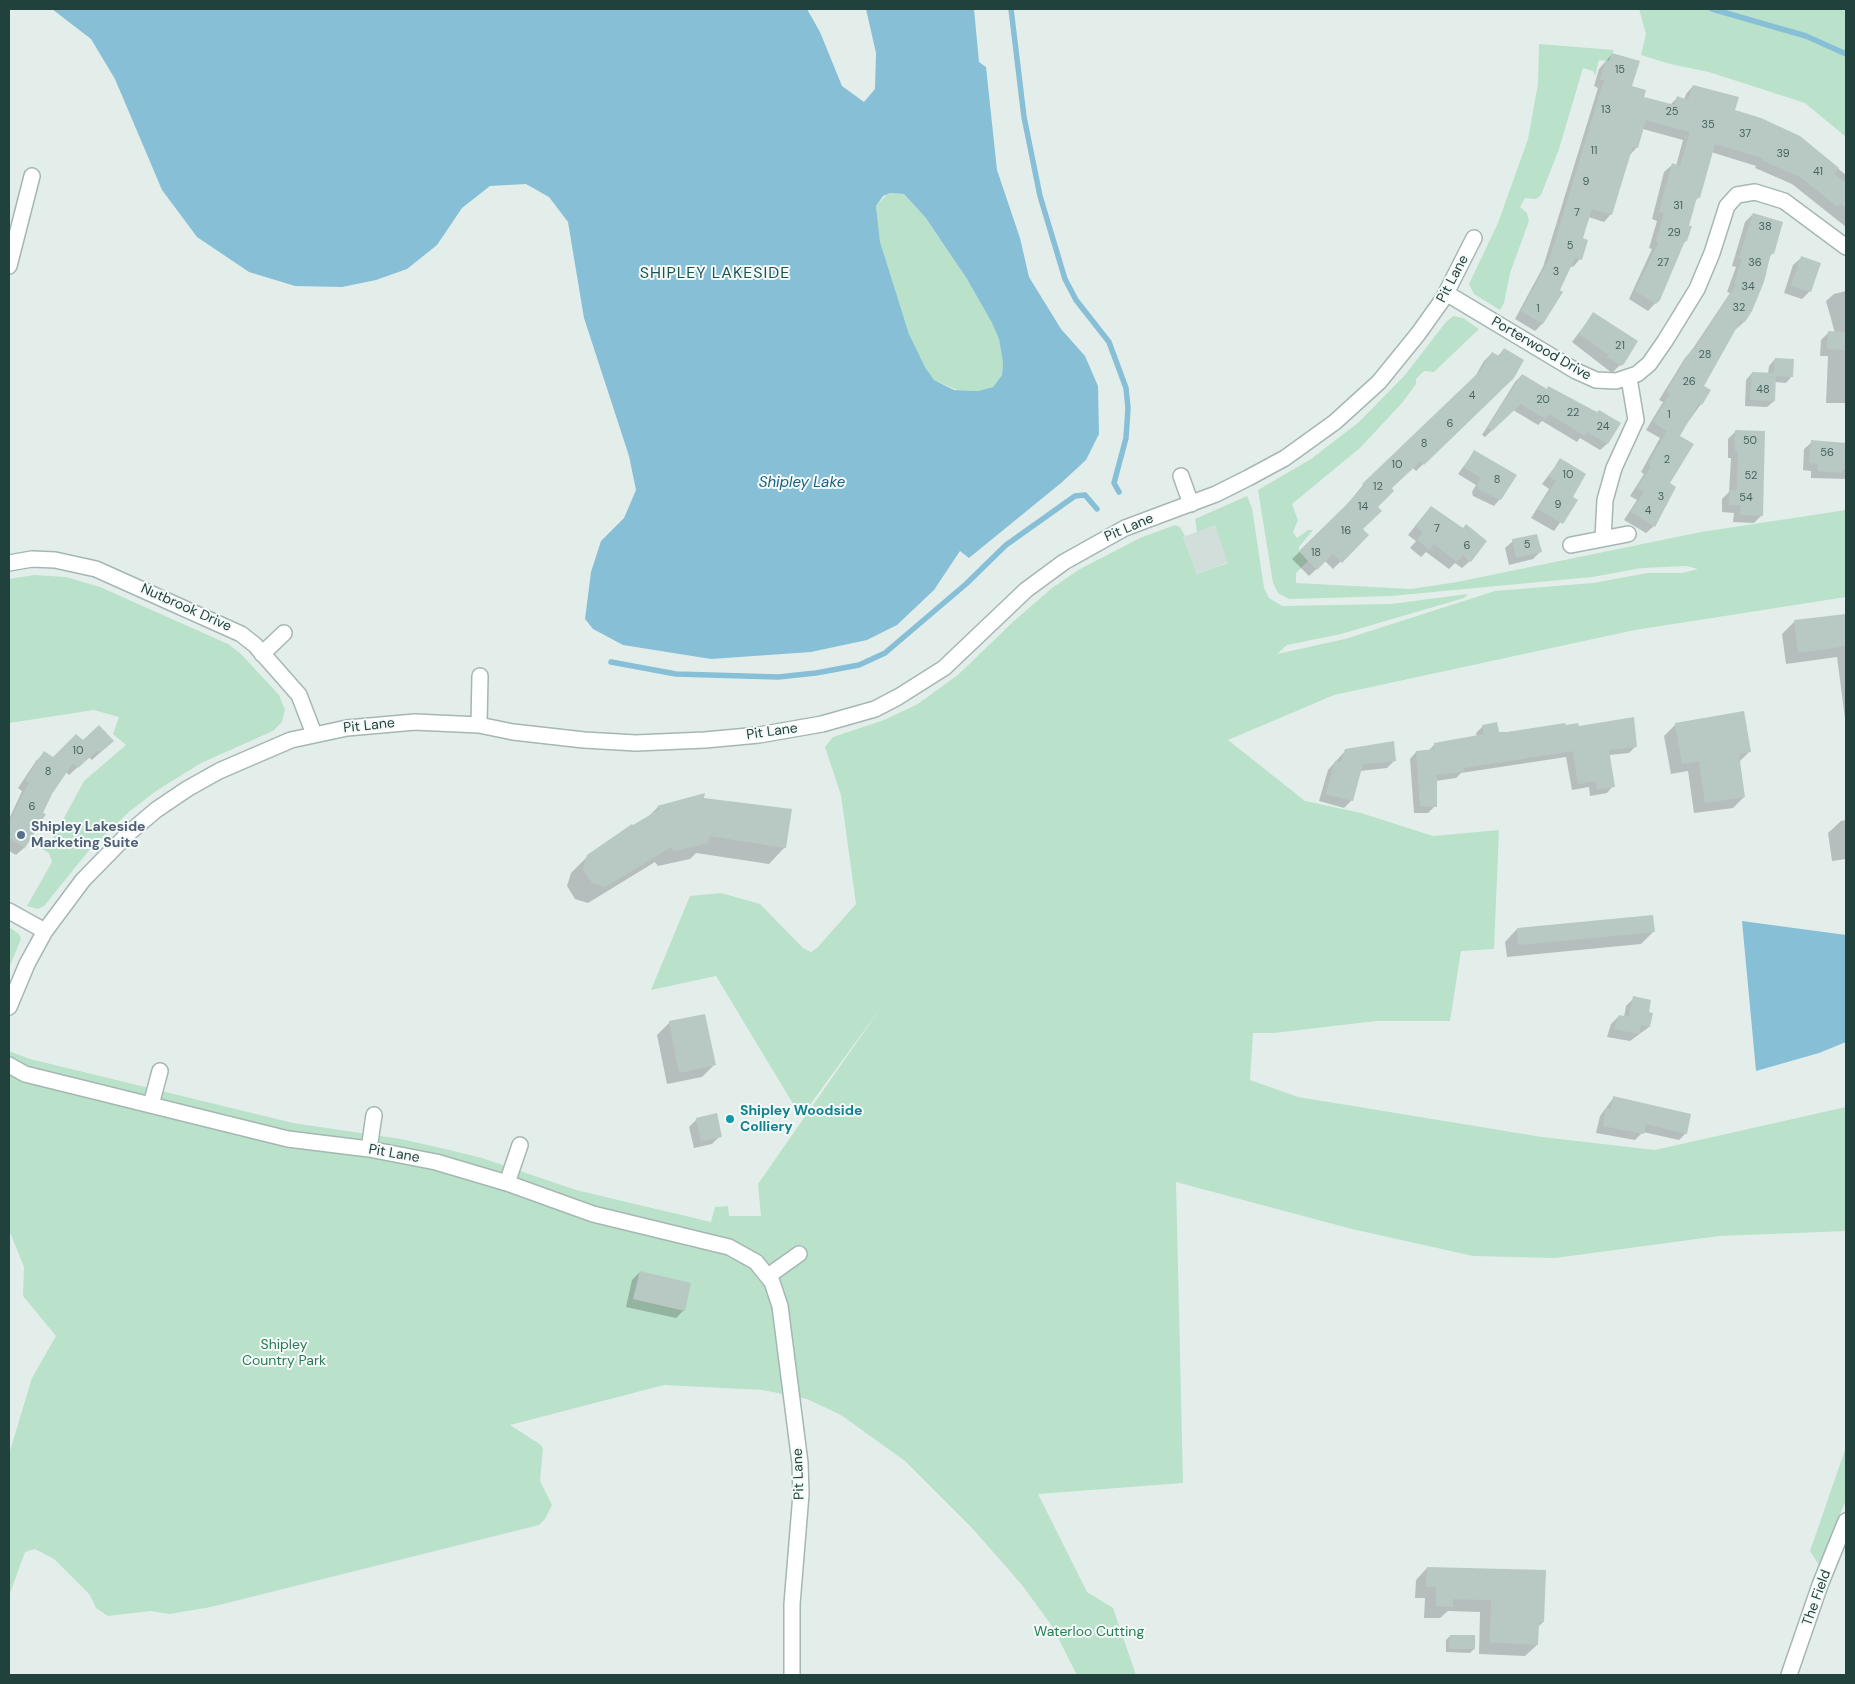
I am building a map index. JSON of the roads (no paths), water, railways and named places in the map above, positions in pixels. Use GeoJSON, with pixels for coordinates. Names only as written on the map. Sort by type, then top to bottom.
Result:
{"type":"FeatureCollection","features":[{"type":"Feature","properties":{"kind":"street"},"geometry":{"type":"LineString","coordinates":[[9,266],[32,176]]}},
{"type":"Feature","properties":{"kind":"street","name":"Porterwood Drive"},"geometry":{"type":"LineString","coordinates":[[1446,293],[1588,377],[1607,382],[1629,378],[1649,364],[1686,308],[1706,270],[1727,206],[1737,195],[1755,192],[1784,201],[1846,247]]}},
{"type":"Feature","properties":{"kind":"street","name":"Pit Lane"},"geometry":{"type":"LineString","coordinates":[[9,1007],[27,964],[45,931],[83,880],[130,832],[156,810],[219,771],[276,746],[314,734],[399,723],[479,725],[512,732],[584,740],[671,742],[801,729],[859,714],[892,700],[936,674],[1026,590],[1064,562],[1125,528],[1191,504],[1265,470],[1311,441],[1335,422],[1394,364],[1446,293],[1474,238]]}},
{"type":"Feature","properties":{"kind":"street"},"geometry":{"type":"LineString","coordinates":[[1603,538],[1605,500],[1614,468],[1636,420],[1629,378]]}},
{"type":"Feature","properties":{"kind":"street"},"geometry":{"type":"LineString","coordinates":[[1180,476],[1191,504]]}},
{"type":"Feature","properties":{"kind":"street"},"geometry":{"type":"LineString","coordinates":[[1571,545],[1628,534]]}},
{"type":"Feature","properties":{"kind":"street","name":"Nutbrook Drive"},"geometry":{"type":"LineString","coordinates":[[9,563],[32,560],[64,561],[106,572],[229,627],[246,637],[299,695],[314,734]]}},
{"type":"Feature","properties":{"kind":"street"},"geometry":{"type":"LineString","coordinates":[[262,654],[284,633]]}},
{"type":"Feature","properties":{"kind":"street"},"geometry":{"type":"LineString","coordinates":[[479,725],[480,676]]}},
{"type":"Feature","properties":{"kind":"street"},"geometry":{"type":"LineString","coordinates":[[9,911],[45,931]]}},
{"type":"Feature","properties":{"kind":"street","name":"Pit Lane"},"geometry":{"type":"LineString","coordinates":[[9,1066],[25,1074],[288,1139],[368,1149],[436,1162],[507,1183],[593,1214],[729,1246],[748,1257],[768,1276],[775,1288],[780,1306],[800,1463],[801,1494],[791,1623],[792,1675]]}},
{"type":"Feature","properties":{"kind":"street"},"geometry":{"type":"LineString","coordinates":[[151,1105],[160,1071]]}},
{"type":"Feature","properties":{"kind":"street"},"geometry":{"type":"LineString","coordinates":[[368,1149],[374,1115]]}},
{"type":"Feature","properties":{"kind":"street"},"geometry":{"type":"LineString","coordinates":[[507,1183],[520,1145]]}},
{"type":"Feature","properties":{"kind":"street"},"geometry":{"type":"LineString","coordinates":[[768,1276],[799,1254]]}},
{"type":"Feature","properties":{"kind":"street","name":"The Field"},"geometry":{"type":"LineString","coordinates":[[1789,1675],[1820,1585],[1846,1521]]}},
{"type":"Feature","properties":{"kind":"water","name":"Shipley Lake"},"geometry":{"type":"Polygon","coordinates":[[[52,9],[807,9],[820,32],[842,86],[864,102],[875,89],[876,53],[866,9],[974,9],[979,62],[986,67],[997,170],[1020,238],[1029,277],[1061,329],[1085,356],[1098,386],[1099,434],[1086,460],[1061,483],[969,558],[960,551],[934,590],[897,625],[867,640],[811,652],[711,659],[623,645],[593,629],[585,619],[591,572],[601,541],[624,518],[636,490],[629,456],[584,318],[568,222],[549,197],[526,184],[490,186],[462,208],[437,245],[407,269],[376,280],[342,287],[295,286],[249,272],[197,237],[162,190],[115,79],[91,39],[52,9]],[[890,193],[883,196],[876,206],[880,242],[909,334],[925,367],[934,380],[954,390],[978,391],[993,387],[1002,375],[1003,363],[999,339],[992,323],[967,279],[925,217],[904,194],[890,193]]]}},
{"type":"Feature","properties":{"kind":"water"},"geometry":{"type":"Polygon","coordinates":[[[1742,921],[1846,935],[1846,1042],[1819,1053],[1756,1071],[1742,921]]]}},
{"type":"Feature","properties":{"kind":"waterway"},"geometry":{"type":"LineString","coordinates":[[1011,9],[1024,117],[1040,196],[1065,279],[1076,300],[1109,342],[1126,388],[1128,408],[1126,438],[1114,483],[1119,492]]}},
{"type":"Feature","properties":{"kind":"waterway"},"geometry":{"type":"LineString","coordinates":[[1712,9],[1806,36],[1846,54]]}},
{"type":"Feature","properties":{"kind":"waterway"},"geometry":{"type":"LineString","coordinates":[[611,662],[676,674],[778,677],[816,673],[859,665],[885,653],[966,584],[1006,545],[1075,496],[1085,495],[1097,509]]}},
{"type":"Feature","properties":{"kind":"place","name":"Shipley Lakeside Marketing Suite"},"geometry":{"type":"Point","coordinates":[21,835]}},
{"type":"Feature","properties":{"kind":"place","name":"Shipley Woodside Colliery"},"geometry":{"type":"Point","coordinates":[730,1119]}},
{"type":"Feature","properties":{"kind":"district","name":"SHIPLEY LAKESIDE"},"geometry":{"type":"Point","coordinates":[715,274]}},
{"type":"Feature","properties":{"kind":"park label","name":"Shipley Country Park"},"geometry":{"type":"Point","coordinates":[284,1354]}},
{"type":"Feature","properties":{"kind":"park label","name":"Waterloo Cutting"},"geometry":{"type":"Point","coordinates":[1089,1632]}}]}
